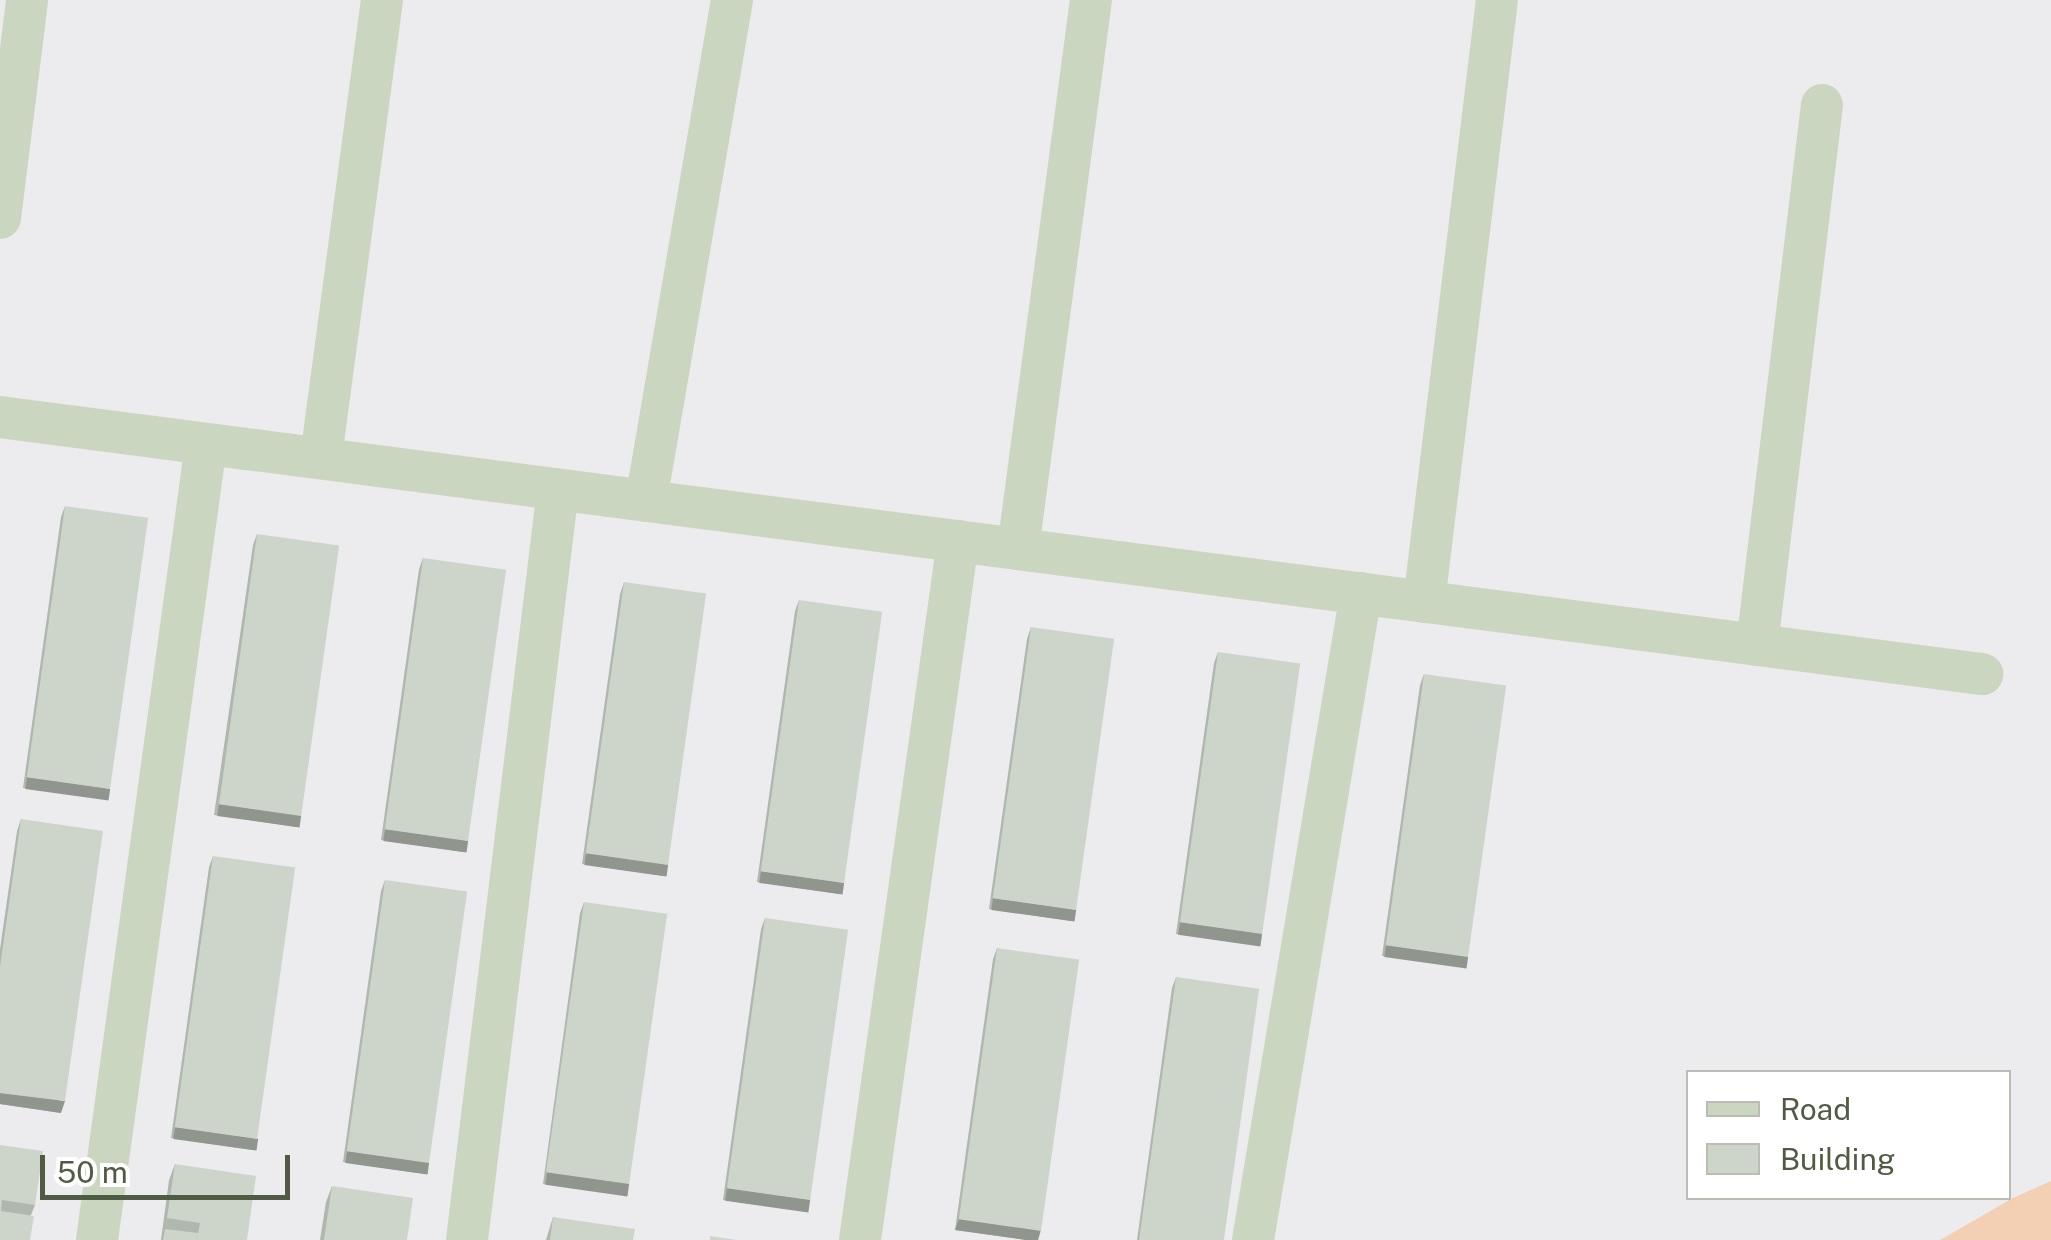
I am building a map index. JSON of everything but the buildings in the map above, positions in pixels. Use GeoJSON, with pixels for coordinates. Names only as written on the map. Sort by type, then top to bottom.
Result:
{"type":"FeatureCollection","features":[{"type":"Feature","properties":{"kind":"street"},"geometry":{"type":"LineString","coordinates":[[0,218],[26,0]]}},
{"type":"Feature","properties":{"kind":"street"},"geometry":{"type":"LineString","coordinates":[[321,457],[382,0]]}},
{"type":"Feature","properties":{"kind":"street"},"geometry":{"type":"LineString","coordinates":[[646,500],[732,0]]}},
{"type":"Feature","properties":{"kind":"street"},"geometry":{"type":"LineString","coordinates":[[1018,549],[1091,0]]}},
{"type":"Feature","properties":{"kind":"street"},"geometry":{"type":"LineString","coordinates":[[1424,602],[1497,0]]}},
{"type":"Feature","properties":{"kind":"street"},"geometry":{"type":"LineString","coordinates":[[1757,645],[1822,106]]}},
{"type":"Feature","properties":{"kind":"street"},"geometry":{"type":"LineString","coordinates":[[0,417],[1982,674]]}},
{"type":"Feature","properties":{"kind":"street"},"geometry":{"type":"LineString","coordinates":[[96,1240],[206,444]]}},
{"type":"Feature","properties":{"kind":"street"},"geometry":{"type":"LineString","coordinates":[[467,1240],[558,489]]}},
{"type":"Feature","properties":{"kind":"street"},"geometry":{"type":"LineString","coordinates":[[860,1240],[958,541]]}},
{"type":"Feature","properties":{"kind":"street"},"geometry":{"type":"LineString","coordinates":[[1253,1240],[1361,594]]}},
{"type":"Feature","properties":{"kind":"shaded area"},"geometry":{"type":"Polygon","coordinates":[[[2051,1181],[2051,1240],[1940,1240],[2011,1200],[2051,1181]]]}}]}
